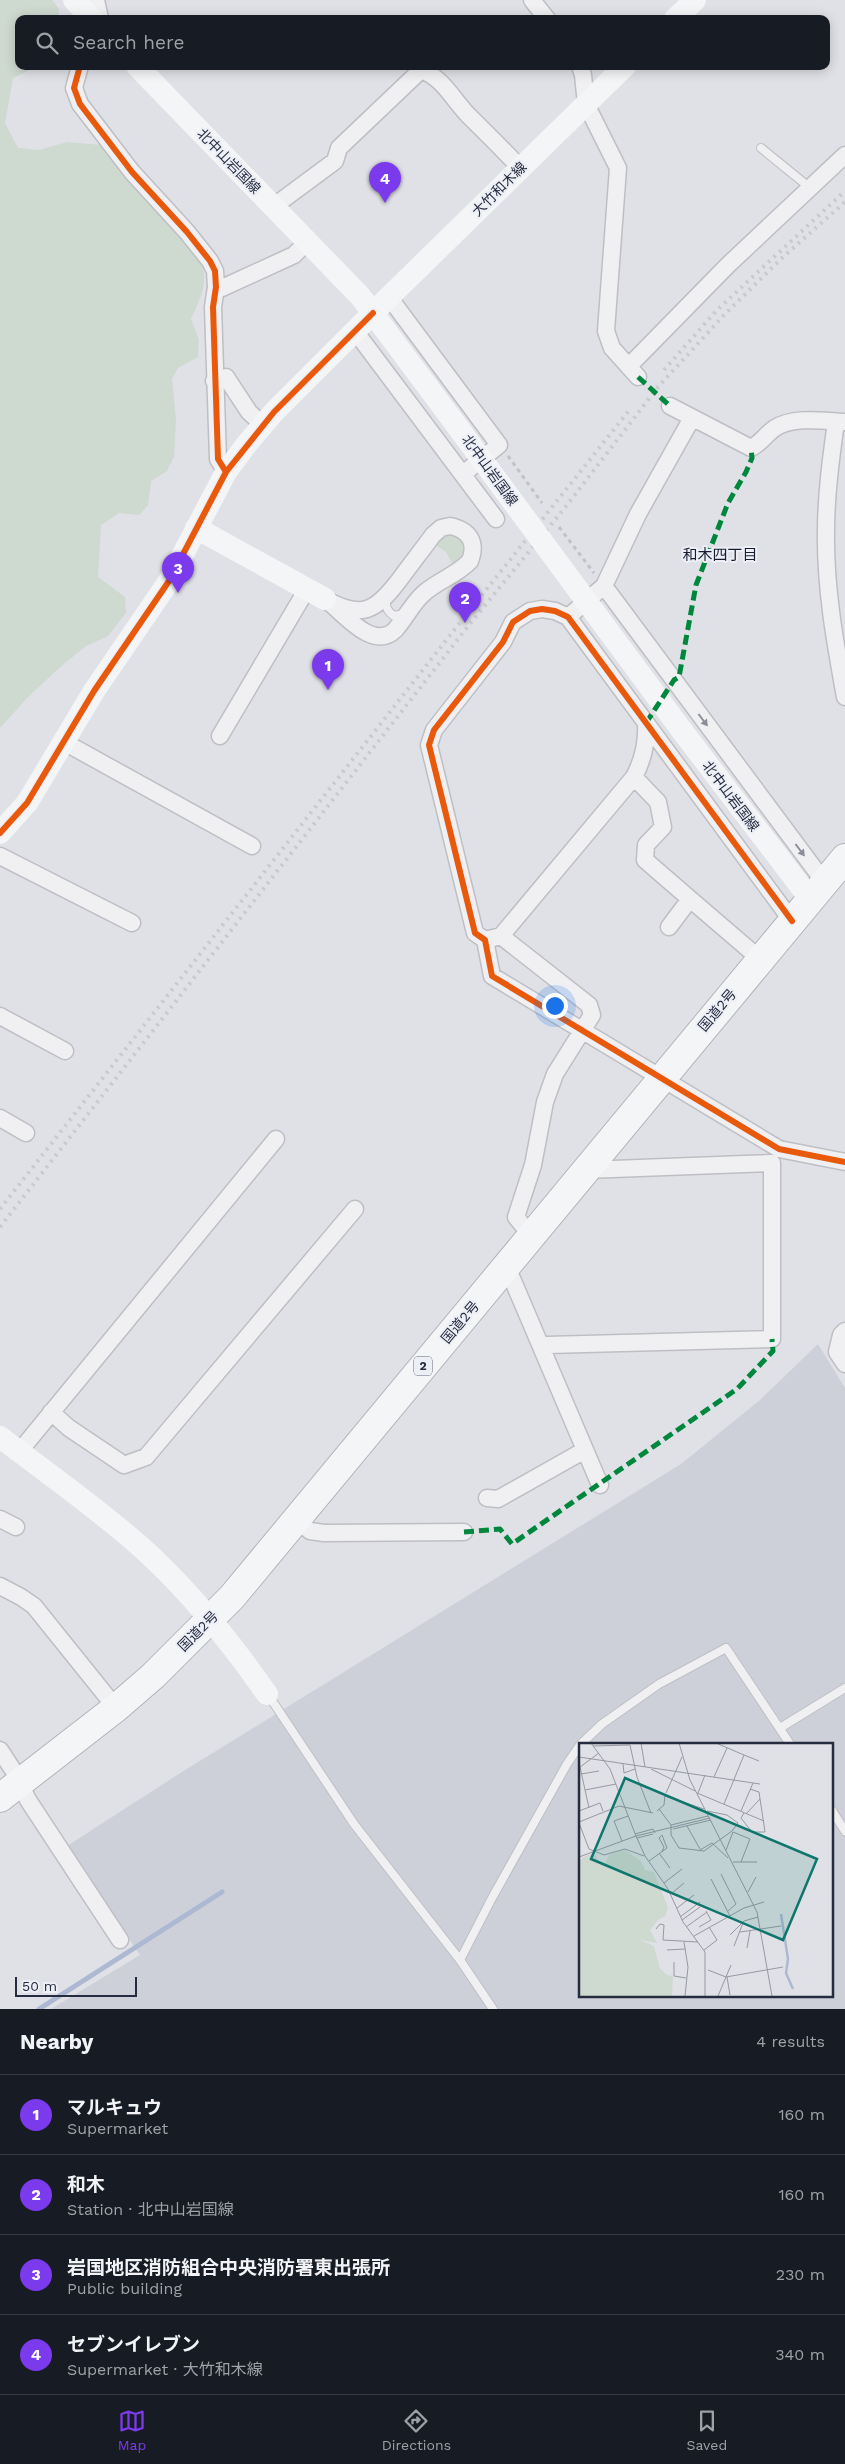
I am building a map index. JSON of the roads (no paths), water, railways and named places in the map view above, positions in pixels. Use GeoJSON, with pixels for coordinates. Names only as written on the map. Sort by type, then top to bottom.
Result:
{"type":"FeatureCollection","features":[{"type":"Feature","properties":{"kind":"highway","name":"国道2号"},"geometry":{"type":"LineString","coordinates":[[10,1790],[116,1708],[153,1676],[232,1597],[532,1237],[660,1078],[845,858]]}},
{"type":"Feature","properties":{"kind":"main road"},"geometry":{"type":"LineString","coordinates":[[74,0],[88,15]]}},
{"type":"Feature","properties":{"kind":"main road"},"geometry":{"type":"LineString","coordinates":[[679,15],[695,0]]}},
{"type":"Feature","properties":{"kind":"main road","name":"北中山岩国線"},"geometry":{"type":"LineString","coordinates":[[141,70],[307,242],[381,305],[457,426],[683,732],[818,892]]}},
{"type":"Feature","properties":{"kind":"main road","name":"大竹和木線"},"geometry":{"type":"LineString","coordinates":[[0,833],[26,803],[94,691],[169,581],[226,472],[263,425],[381,305],[621,70]]}},
{"type":"Feature","properties":{"kind":"main road"},"geometry":{"type":"LineString","coordinates":[[196,528],[316,594]]}},
{"type":"Feature","properties":{"kind":"main road"},"geometry":{"type":"LineString","coordinates":[[0,1437],[140,1546],[211,1619],[229,1640],[267,1694]]}},
{"type":"Feature","properties":{"kind":"street"},"geometry":{"type":"LineString","coordinates":[[96,0],[99,15]]}},
{"type":"Feature","properties":{"kind":"street"},"geometry":{"type":"LineString","coordinates":[[532,0],[544,15]]}},
{"type":"Feature","properties":{"kind":"street"},"geometry":{"type":"LineString","coordinates":[[79,70],[74,88],[80,104],[132,172],[187,232],[210,261],[215,271],[216,287],[213,307],[214,381],[218,459],[226,472]]}},
{"type":"Feature","properties":{"kind":"street"},"geometry":{"type":"LineString","coordinates":[[274,208],[281,200],[335,161],[339,148],[421,70],[434,75],[468,115],[488,132],[520,168]]}},
{"type":"Feature","properties":{"kind":"street"},"geometry":{"type":"LineString","coordinates":[[581,70],[586,104],[618,168],[606,331],[612,348],[633,372],[809,187],[845,154]]}},
{"type":"Feature","properties":{"kind":"street"},"geometry":{"type":"LineString","coordinates":[[216,287],[222,288],[294,255],[307,242]]}},
{"type":"Feature","properties":{"kind":"street"},"geometry":{"type":"LineString","coordinates":[[381,305],[499,445],[462,474]]}},
{"type":"Feature","properties":{"kind":"street"},"geometry":{"type":"LineString","coordinates":[[355,331],[496,520]]}},
{"type":"Feature","properties":{"kind":"street"},"geometry":{"type":"LineString","coordinates":[[214,381],[226,377],[249,412],[263,425]]}},
{"type":"Feature","properties":{"kind":"street"},"geometry":{"type":"LineString","coordinates":[[670,406],[751,448],[760,444],[774,429],[791,421],[840,422],[828,480],[826,532],[828,590],[845,697]]}},
{"type":"Feature","properties":{"kind":"street"},"geometry":{"type":"LineString","coordinates":[[568,617],[604,586],[638,514],[692,418]]}},
{"type":"Feature","properties":{"kind":"street"},"geometry":{"type":"LineString","coordinates":[[450,526],[460,528],[468,533],[473,542],[474,552],[470,561],[463,568],[425,592],[388,635],[378,637],[351,621],[316,594],[348,610],[370,609],[388,596],[433,535],[441,528],[450,526]]}},
{"type":"Feature","properties":{"kind":"street"},"geometry":{"type":"LineString","coordinates":[[604,586],[674,680],[818,892]]}},
{"type":"Feature","properties":{"kind":"street"},"geometry":{"type":"LineString","coordinates":[[220,736],[316,594]]}},
{"type":"Feature","properties":{"kind":"street"},"geometry":{"type":"LineString","coordinates":[[792,921],[568,617],[555,611],[542,609],[530,611],[513,622],[503,642],[434,730],[429,745],[475,933],[485,940],[492,976],[779,1149],[845,1162]]}},
{"type":"Feature","properties":{"kind":"street"},"geometry":{"type":"LineString","coordinates":[[485,940],[501,936],[634,777],[641,764],[647,739],[646,723]]}},
{"type":"Feature","properties":{"kind":"street"},"geometry":{"type":"LineString","coordinates":[[64,742],[252,846]]}},
{"type":"Feature","properties":{"kind":"street"},"geometry":{"type":"LineString","coordinates":[[634,777],[658,802],[662,827],[646,846],[645,860],[760,959]]}},
{"type":"Feature","properties":{"kind":"street"},"geometry":{"type":"LineString","coordinates":[[0,856],[132,923]]}},
{"type":"Feature","properties":{"kind":"street"},"geometry":{"type":"LineString","coordinates":[[669,927],[690,899]]}},
{"type":"Feature","properties":{"kind":"street"},"geometry":{"type":"LineString","coordinates":[[501,936],[589,1005],[592,1015],[555,1074],[545,1102],[533,1165],[516,1217],[532,1237]]}},
{"type":"Feature","properties":{"kind":"street"},"geometry":{"type":"LineString","coordinates":[[0,1016],[64,1051]]}},
{"type":"Feature","properties":{"kind":"street"},"geometry":{"type":"LineString","coordinates":[[0,1118],[26,1133]]}},
{"type":"Feature","properties":{"kind":"street"},"geometry":{"type":"LineString","coordinates":[[19,1452],[276,1139]]}},
{"type":"Feature","properties":{"kind":"street"},"geometry":{"type":"LineString","coordinates":[[542,1347],[546,1345],[772,1339],[772,1163],[587,1170]]}},
{"type":"Feature","properties":{"kind":"street"},"geometry":{"type":"LineString","coordinates":[[51,1412],[70,1428],[124,1465],[146,1457],[355,1209]]}},
{"type":"Feature","properties":{"kind":"street"},"geometry":{"type":"LineString","coordinates":[[505,1268],[510,1274],[542,1347],[600,1485]]}},
{"type":"Feature","properties":{"kind":"street"},"geometry":{"type":"LineString","coordinates":[[845,1330],[841,1336],[837,1352],[845,1364]]}},
{"type":"Feature","properties":{"kind":"street"},"geometry":{"type":"LineString","coordinates":[[487,1498],[498,1499],[585,1450]]}},
{"type":"Feature","properties":{"kind":"street"},"geometry":{"type":"LineString","coordinates":[[0,1519],[16,1527]]}},
{"type":"Feature","properties":{"kind":"street"},"geometry":{"type":"LineString","coordinates":[[296,1520],[310,1531],[324,1533],[464,1532]]}},
{"type":"Feature","properties":{"kind":"street"},"geometry":{"type":"LineString","coordinates":[[1,1588],[21,1596],[34,1606],[116,1708]]}},
{"type":"Feature","properties":{"kind":"street"},"geometry":{"type":"LineString","coordinates":[[0,1750],[10,1790],[28,1800],[120,1940]]}},
{"type":"Feature","properties":{"kind":"lane"},"geometry":{"type":"LineString","coordinates":[[761,148],[809,187]]}},
{"type":"Feature","properties":{"kind":"lane"},"geometry":{"type":"LineString","coordinates":[[388,596],[385,603],[387,611],[394,616],[402,616],[408,612]]}},
{"type":"Feature","properties":{"kind":"lane"},"geometry":{"type":"LineString","coordinates":[[582,1743],[602,1724],[659,1684],[726,1648],[789,1743]]}},
{"type":"Feature","properties":{"kind":"lane"},"geometry":{"type":"LineString","coordinates":[[780,1728],[845,1688]]}},
{"type":"Feature","properties":{"kind":"lane"},"geometry":{"type":"LineString","coordinates":[[267,1694],[354,1824],[460,1960],[493,2009]]}},
{"type":"Feature","properties":{"kind":"lane"},"geometry":{"type":"LineString","coordinates":[[460,1960],[492,1898],[567,1764],[579,1746]]}},
{"type":"Feature","properties":{"kind":"lane"},"geometry":{"type":"LineString","coordinates":[[832,1811],[845,1831]]}},
{"type":"Feature","properties":{"kind":"waterway"},"geometry":{"type":"LineString","coordinates":[[39,2009],[222,1892]]}},
{"type":"Feature","properties":{"kind":"railway"},"geometry":{"type":"LineString","coordinates":[[664,370],[716,311],[845,191]]}},
{"type":"Feature","properties":{"kind":"railway"},"geometry":{"type":"LineString","coordinates":[[0,1227],[469,625],[567,505],[658,387],[726,313],[782,258],[845,202]]}},
{"type":"Feature","properties":{"kind":"railway"},"geometry":{"type":"LineString","coordinates":[[0,1209],[462,620],[631,408]]}},
{"type":"Feature","properties":{"kind":"place","name":"セブンイレブン"},"geometry":{"type":"Point","coordinates":[385,203]}},
{"type":"Feature","properties":{"kind":"place","name":"岩国地区消防組合中央消防署東出張所"},"geometry":{"type":"Point","coordinates":[178,593]}},
{"type":"Feature","properties":{"kind":"place","name":"和木"},"geometry":{"type":"Point","coordinates":[465,623]}},
{"type":"Feature","properties":{"kind":"place","name":"マルキュウ"},"geometry":{"type":"Point","coordinates":[328,690]}},
{"type":"Feature","properties":{"kind":"district","name":"和木四丁目"},"geometry":{"type":"Point","coordinates":[720,555]}}]}
